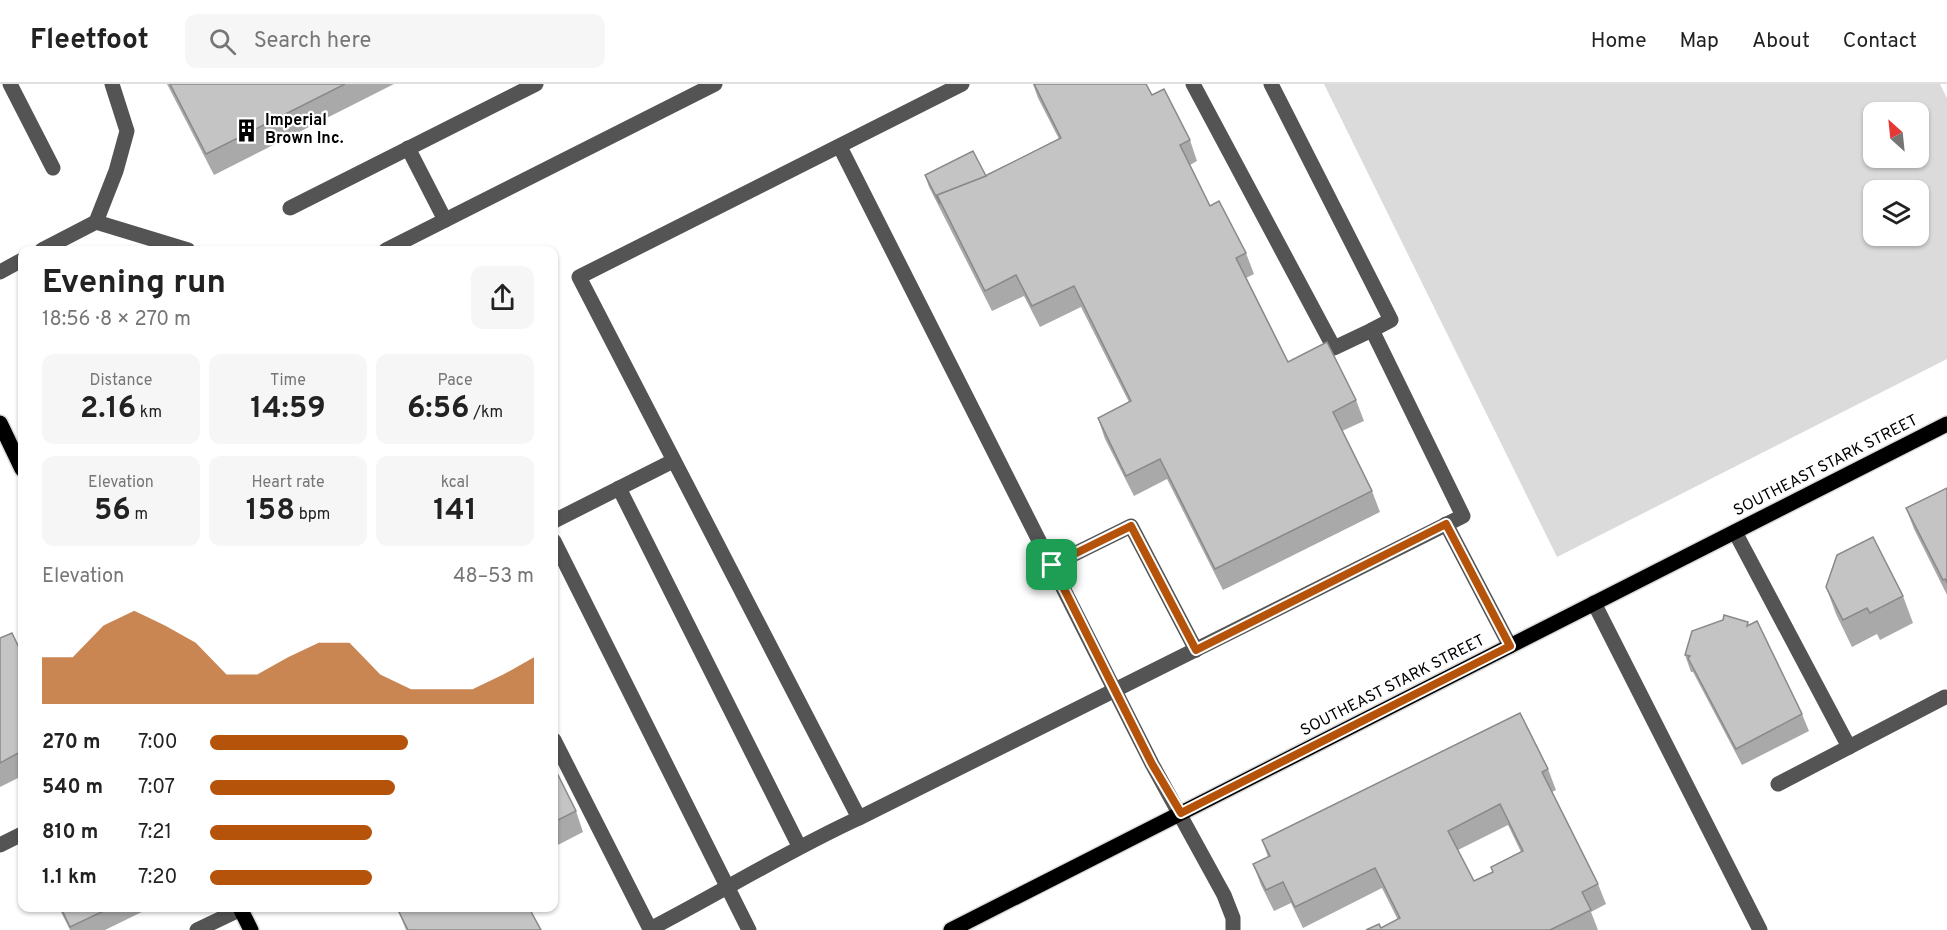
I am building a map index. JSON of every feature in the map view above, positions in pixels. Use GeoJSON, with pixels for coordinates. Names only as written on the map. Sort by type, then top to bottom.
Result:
{"type":"FeatureCollection","features":[{"type":"Feature","properties":{"kind":"main road"},"geometry":{"type":"LineString","coordinates":[[0,423],[18,461]]}},
{"type":"Feature","properties":{"kind":"main road","name":"SOUTHEAST STARK STREET"},"geometry":{"type":"LineString","coordinates":[[951,930],[1947,424]]}},
{"type":"Feature","properties":{"kind":"main road"},"geometry":{"type":"LineString","coordinates":[[242,912],[251,930]]}},
{"type":"Feature","properties":{"kind":"street"},"geometry":{"type":"LineString","coordinates":[[10,84],[53,168]]}},
{"type":"Feature","properties":{"kind":"street"},"geometry":{"type":"LineString","coordinates":[[50,246],[96,222],[116,171],[127,131],[112,84]]}},
{"type":"Feature","properties":{"kind":"street"},"geometry":{"type":"LineString","coordinates":[[290,208],[536,84]]}},
{"type":"Feature","properties":{"kind":"street"},"geometry":{"type":"LineString","coordinates":[[394,246],[715,84]]}},
{"type":"Feature","properties":{"kind":"street"},"geometry":{"type":"LineString","coordinates":[[859,818],[762,627],[579,278],[962,84]]}},
{"type":"Feature","properties":{"kind":"street"},"geometry":{"type":"LineString","coordinates":[[1193,84],[1334,348],[1391,320],[1271,84]]}},
{"type":"Feature","properties":{"kind":"street"},"geometry":{"type":"LineString","coordinates":[[840,147],[1152,764],[1181,813],[1224,895],[1233,918],[1233,930]]}},
{"type":"Feature","properties":{"kind":"street"},"geometry":{"type":"LineString","coordinates":[[408,148],[445,220]]}},
{"type":"Feature","properties":{"kind":"street"},"geometry":{"type":"LineString","coordinates":[[96,222],[175,246]]}},
{"type":"Feature","properties":{"kind":"street"},"geometry":{"type":"LineString","coordinates":[[0,272],[18,262]]}},
{"type":"Feature","properties":{"kind":"street"},"geometry":{"type":"LineString","coordinates":[[558,748],[650,929],[728,889],[799,846],[1463,516],[1372,330]]}},
{"type":"Feature","properties":{"kind":"street"},"geometry":{"type":"LineString","coordinates":[[558,519],[673,461]]}},
{"type":"Feature","properties":{"kind":"street"},"geometry":{"type":"LineString","coordinates":[[619,488],[799,846]]}},
{"type":"Feature","properties":{"kind":"street"},"geometry":{"type":"LineString","coordinates":[[1446,524],[1510,646]]}},
{"type":"Feature","properties":{"kind":"street"},"geometry":{"type":"LineString","coordinates":[[1052,565],[1131,526],[1196,650]]}},
{"type":"Feature","properties":{"kind":"street"},"geometry":{"type":"LineString","coordinates":[[1736,532],[1849,747]]}},
{"type":"Feature","properties":{"kind":"street"},"geometry":{"type":"LineString","coordinates":[[558,549],[749,930]]}},
{"type":"Feature","properties":{"kind":"street"},"geometry":{"type":"LineString","coordinates":[[1594,603],[1760,930]]}},
{"type":"Feature","properties":{"kind":"street"},"geometry":{"type":"LineString","coordinates":[[1778,784],[1945,698]]}},
{"type":"Feature","properties":{"kind":"street"},"geometry":{"type":"LineString","coordinates":[[0,846],[18,836]]}},
{"type":"Feature","properties":{"kind":"street"},"geometry":{"type":"LineString","coordinates":[[197,930],[232,912]]}},
{"type":"Feature","properties":{"kind":"shaded area"},"geometry":{"type":"Polygon","coordinates":[[[1324,84],[1940,84],[1947,98],[1947,359],[1557,557],[1324,84]]]}},
{"type":"Feature","properties":{"kind":"building"},"geometry":{"type":"Polygon","coordinates":[[[170,84],[345,84],[206,154],[170,84]]]}},
{"type":"Feature","properties":{"kind":"building"},"geometry":{"type":"Polygon","coordinates":[[[1034,84],[1146,84],[1152,95],[1164,89],[1190,140],[1180,145],[1210,206],[1219,201],[1246,253],[1236,258],[1288,362],[1327,342],[1356,400],[1333,412],[1372,491],[1215,569],[1160,459],[1126,476],[1098,418],[1131,401],[1074,286],[1032,306],[1016,275],[985,291],[937,195],[987,175],[1061,138],[1034,84]]]}},
{"type":"Feature","properties":{"kind":"building"},"geometry":{"type":"Polygon","coordinates":[[[973,151],[986,176],[937,195],[940,204],[925,175],[973,151]]]}},
{"type":"Feature","properties":{"kind":"building"},"geometry":{"type":"Polygon","coordinates":[[[1947,488],[1947,583],[1945,579],[1943,580],[1906,508],[1947,488]]]}},
{"type":"Feature","properties":{"kind":"building"},"geometry":{"type":"Polygon","coordinates":[[[1873,537],[1903,596],[1870,613],[1867,608],[1843,620],[1826,587],[1837,555],[1873,537]]]}},
{"type":"Feature","properties":{"kind":"building"},"geometry":{"type":"Polygon","coordinates":[[[1724,615],[1748,622],[1747,626],[1757,621],[1802,714],[1736,749],[1688,658],[1690,656],[1685,655],[1692,631],[1723,620],[1724,615]]]}},
{"type":"Feature","properties":{"kind":"building"},"geometry":{"type":"Polygon","coordinates":[[[12,633],[18,646],[18,753],[0,763],[0,638],[12,633]]]}},
{"type":"Feature","properties":{"kind":"building"},"geometry":{"type":"Polygon","coordinates":[[[1520,713],[1548,769],[1542,772],[1598,884],[1582,892],[1591,910],[1550,930],[1366,930],[1379,924],[1381,928],[1400,918],[1375,868],[1295,907],[1283,882],[1266,890],[1253,864],[1270,856],[1262,840],[1520,713]],[[1500,804],[1448,831],[1474,881],[1493,872],[1491,867],[1523,851],[1500,804]]]}},
{"type":"Feature","properties":{"kind":"building"},"geometry":{"type":"Polygon","coordinates":[[[558,775],[576,811],[558,820],[558,775]]]}},
{"type":"Feature","properties":{"kind":"building"},"geometry":{"type":"Polygon","coordinates":[[[63,912],[102,912],[70,927],[63,912]]]}},
{"type":"Feature","properties":{"kind":"building"},"geometry":{"type":"Polygon","coordinates":[[[399,912],[531,912],[541,930],[408,930],[399,912]]]}},
{"type":"Feature","properties":{"kind":"place","name":"Imperial Brown Inc."},"geometry":{"type":"Point","coordinates":[247,130]}},
{"type":"Feature","properties":{"kind":"route"},"geometry":{"type":"LineString","coordinates":[[1446,524],[1510,646],[1181,813],[1152,764],[1052,565],[1131,526],[1196,650],[1446,524]]}}]}
